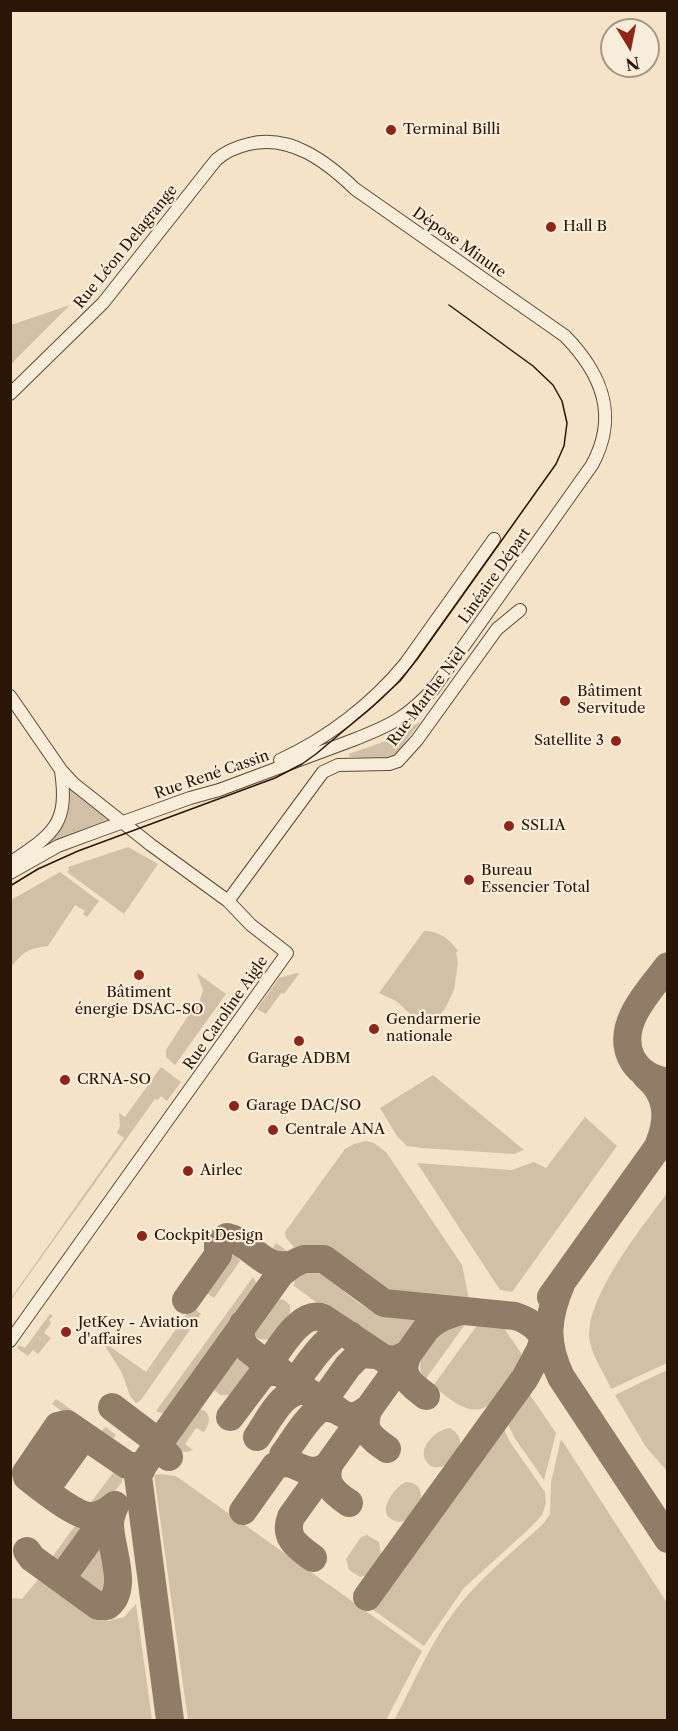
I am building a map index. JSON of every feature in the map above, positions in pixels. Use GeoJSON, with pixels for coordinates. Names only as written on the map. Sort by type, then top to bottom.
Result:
{"type":"FeatureCollection","features":[{"type":"Feature","properties":{"kind":"street","name":"Dépose Minute"},"geometry":{"type":"LineString","coordinates":[[210,167],[224,153],[232,149],[264,141],[284,142],[312,156],[364,196],[565,336],[585,358],[600,387],[605,417],[604,437],[601,449],[592,465]]}},
{"type":"Feature","properties":{"kind":"street","name":"Rue Léon Delagrange"},"geometry":{"type":"LineString","coordinates":[[10,394],[103,303],[210,167]]}},
{"type":"Feature","properties":{"kind":"street","name":"Linéaire Départ"},"geometry":{"type":"LineString","coordinates":[[421,702],[434,688],[592,465]]}},
{"type":"Feature","properties":{"kind":"street"},"geometry":{"type":"LineString","coordinates":[[190,798],[295,753],[338,726],[371,700],[405,664],[494,539]]}},
{"type":"Feature","properties":{"kind":"street","name":"Rue Marthe Niel"},"geometry":{"type":"LineString","coordinates":[[228,901],[323,772],[331,767],[345,764],[389,764],[398,761],[417,740],[497,629],[520,610]]}},
{"type":"Feature","properties":{"kind":"street","name":"Rue Caroline Aigle"},"geometry":{"type":"LineString","coordinates":[[10,696],[61,771],[74,784],[151,845],[228,901],[251,925],[287,953],[10,1341]]}},
{"type":"Feature","properties":{"kind":"street","name":"Rue René Cassin"},"geometry":{"type":"LineString","coordinates":[[10,873],[58,846],[190,798],[219,790],[384,728],[398,721],[421,702]]}},
{"type":"Feature","properties":{"kind":"street"},"geometry":{"type":"LineString","coordinates":[[10,863],[51,833],[59,821],[64,800],[61,771]]}},
{"type":"Feature","properties":{"kind":"shaded area"},"geometry":{"type":"Polygon","coordinates":[[[70,305],[11,364],[11,325],[70,305]]]}},
{"type":"Feature","properties":{"kind":"shaded area"},"geometry":{"type":"Polygon","coordinates":[[[421,721],[393,758],[350,757],[349,754],[394,738],[421,721]]]}},
{"type":"Feature","properties":{"kind":"shaded area"},"geometry":{"type":"Polygon","coordinates":[[[70,786],[108,813],[111,821],[38,850],[64,823],[69,808],[70,786]]]}},
{"type":"Feature","properties":{"kind":"shaded area"},"geometry":{"type":"Polygon","coordinates":[[[128,847],[158,864],[124,914],[67,872],[68,867],[128,847]]]}},
{"type":"Feature","properties":{"kind":"shaded area"},"geometry":{"type":"Polygon","coordinates":[[[60,872],[99,901],[87,917],[83,914],[85,911],[75,905],[48,946],[27,952],[19,957],[11,967],[11,900],[60,872]]]}},
{"type":"Feature","properties":{"kind":"shaded area"},"geometry":{"type":"Polygon","coordinates":[[[424,931],[444,936],[458,951],[456,952],[458,963],[454,990],[445,1009],[432,1023],[418,1021],[396,1001],[379,993],[424,931]]]}},
{"type":"Feature","properties":{"kind":"shaded area"},"geometry":{"type":"Polygon","coordinates":[[[197,973],[226,994],[175,1065],[166,1057],[166,1050],[188,1016],[188,1010],[199,1003],[203,990],[197,973]]]}},
{"type":"Feature","properties":{"kind":"shaded area"},"geometry":{"type":"Polygon","coordinates":[[[299,974],[284,994],[281,993],[266,1014],[257,1009],[279,978],[299,974]]]}},
{"type":"Feature","properties":{"kind":"shaded area"},"geometry":{"type":"Polygon","coordinates":[[[161,1067],[181,1082],[167,1101],[161,1096],[158,1100],[155,1099],[11,1300],[124,1138],[117,1133],[120,1126],[119,1113],[125,1117],[161,1067]]]}},
{"type":"Feature","properties":{"kind":"shaded area"},"geometry":{"type":"Polygon","coordinates":[[[433,1075],[524,1150],[514,1154],[407,1146],[397,1136],[380,1108],[433,1075]]]}},
{"type":"Feature","properties":{"kind":"shaded area"},"geometry":{"type":"Polygon","coordinates":[[[585,1117],[617,1146],[512,1292],[500,1290],[417,1163],[512,1170],[534,1162],[546,1168],[585,1117]]]}},
{"type":"Feature","properties":{"kind":"shaded area"},"geometry":{"type":"Polygon","coordinates":[[[366,1141],[374,1143],[386,1152],[462,1265],[469,1299],[407,1295],[384,1291],[370,1283],[339,1255],[324,1249],[310,1248],[283,1254],[270,1252],[276,1243],[287,1251],[294,1247],[286,1238],[285,1232],[345,1149],[366,1141]]]}},
{"type":"Feature","properties":{"kind":"shaded area"},"geometry":{"type":"Polygon","coordinates":[[[667,1193],[667,1363],[611,1389],[590,1342],[590,1325],[595,1306],[616,1264],[667,1193]]]}},
{"type":"Feature","properties":{"kind":"shaded area"},"geometry":{"type":"Polygon","coordinates":[[[234,1254],[240,1261],[214,1298],[204,1291],[227,1256],[234,1254]]]}},
{"type":"Feature","properties":{"kind":"shaded area"},"geometry":{"type":"Polygon","coordinates":[[[311,1269],[319,1270],[356,1301],[372,1311],[390,1317],[419,1318],[402,1340],[392,1346],[378,1347],[294,1286],[295,1278],[311,1269]]]}},
{"type":"Feature","properties":{"kind":"shaded area"},"geometry":{"type":"Polygon","coordinates":[[[253,1277],[259,1287],[171,1412],[165,1414],[156,1411],[253,1277]]]}},
{"type":"Feature","properties":{"kind":"shaded area"},"geometry":{"type":"Polygon","coordinates":[[[276,1298],[290,1305],[290,1313],[272,1339],[261,1339],[256,1336],[255,1323],[258,1315],[276,1298]]]}},
{"type":"Feature","properties":{"kind":"shaded area"},"geometry":{"type":"Polygon","coordinates":[[[192,1306],[201,1314],[141,1400],[136,1403],[130,1396],[122,1373],[102,1341],[146,1372],[192,1306]]]}},
{"type":"Feature","properties":{"kind":"shaded area"},"geometry":{"type":"Polygon","coordinates":[[[50,1314],[53,1316],[49,1320],[51,1323],[44,1333],[51,1338],[38,1354],[33,1350],[28,1356],[17,1348],[19,1345],[25,1348],[50,1314]]]}},
{"type":"Feature","properties":{"kind":"shaded area"},"geometry":{"type":"Polygon","coordinates":[[[466,1323],[425,1380],[421,1370],[421,1360],[429,1342],[446,1329],[466,1323]]]}},
{"type":"Feature","properties":{"kind":"shaded area"},"geometry":{"type":"Polygon","coordinates":[[[478,1324],[503,1327],[521,1353],[522,1360],[499,1396],[484,1408],[474,1410],[456,1403],[433,1386],[478,1324]]]}},
{"type":"Feature","properties":{"kind":"shaded area"},"geometry":{"type":"Polygon","coordinates":[[[238,1353],[247,1358],[250,1369],[233,1392],[226,1395],[219,1394],[213,1386],[214,1378],[219,1369],[238,1353]]]}},
{"type":"Feature","properties":{"kind":"shaded area"},"geometry":{"type":"Polygon","coordinates":[[[667,1370],[667,1471],[646,1447],[615,1395],[667,1370]]]}},
{"type":"Feature","properties":{"kind":"shaded area"},"geometry":{"type":"Polygon","coordinates":[[[528,1392],[556,1433],[544,1480],[514,1437],[507,1422],[528,1392]]]}},
{"type":"Feature","properties":{"kind":"shaded area"},"geometry":{"type":"Polygon","coordinates":[[[56,1399],[102,1431],[106,1427],[116,1435],[108,1445],[52,1404],[56,1399]]]}},
{"type":"Feature","properties":{"kind":"shaded area"},"geometry":{"type":"Polygon","coordinates":[[[193,1409],[206,1412],[209,1419],[207,1427],[204,1432],[196,1428],[185,1444],[193,1450],[179,1451],[173,1445],[173,1437],[193,1409]]]}},
{"type":"Feature","properties":{"kind":"shaded area"},"geometry":{"type":"Polygon","coordinates":[[[503,1427],[510,1442],[545,1492],[546,1503],[542,1515],[464,1588],[424,1646],[372,1609],[503,1427]]]}},
{"type":"Feature","properties":{"kind":"shaded area"},"geometry":{"type":"Polygon","coordinates":[[[450,1428],[458,1435],[459,1451],[447,1464],[439,1467],[432,1466],[424,1456],[426,1445],[434,1435],[450,1428]]]}},
{"type":"Feature","properties":{"kind":"shaded area"},"geometry":{"type":"Polygon","coordinates":[[[561,1439],[667,1603],[667,1720],[394,1720],[431,1648],[457,1608],[488,1574],[543,1524],[550,1514],[551,1482],[561,1439]]]}},
{"type":"Feature","properties":{"kind":"shaded area"},"geometry":{"type":"Polygon","coordinates":[[[113,1473],[122,1478],[122,1482],[106,1503],[89,1508],[88,1506],[113,1473]]]}},
{"type":"Feature","properties":{"kind":"shaded area"},"geometry":{"type":"Polygon","coordinates":[[[154,1475],[176,1476],[422,1651],[386,1720],[188,1720],[154,1475]]]}},
{"type":"Feature","properties":{"kind":"shaded area"},"geometry":{"type":"Polygon","coordinates":[[[406,1482],[415,1484],[420,1490],[421,1497],[415,1512],[409,1518],[395,1521],[389,1518],[386,1507],[396,1489],[406,1482]]]}},
{"type":"Feature","properties":{"kind":"shaded area"},"geometry":{"type":"Polygon","coordinates":[[[74,1527],[82,1527],[84,1534],[74,1548],[61,1558],[50,1560],[74,1527]]]}},
{"type":"Feature","properties":{"kind":"shaded area"},"geometry":{"type":"Polygon","coordinates":[[[367,1535],[379,1542],[381,1554],[370,1574],[360,1577],[349,1570],[346,1559],[361,1537],[367,1535]]]}},
{"type":"Feature","properties":{"kind":"shaded area"},"geometry":{"type":"Polygon","coordinates":[[[101,1544],[107,1551],[113,1590],[111,1596],[106,1600],[98,1599],[75,1581],[75,1572],[96,1545],[101,1544]]]}},
{"type":"Feature","properties":{"kind":"shaded area"},"geometry":{"type":"Polygon","coordinates":[[[41,1576],[48,1578],[108,1621],[124,1617],[136,1604],[152,1720],[11,1720],[11,1602],[13,1598],[22,1599],[41,1576]]]}},
{"type":"Feature","properties":{"kind":"taxiway"},"geometry":{"type":"LineString","coordinates":[[668,966],[637,1008],[628,1032],[631,1057],[641,1071],[668,1082]]}},
{"type":"Feature","properties":{"kind":"taxiway"},"geometry":{"type":"LineString","coordinates":[[646,1076],[659,1091],[665,1108],[664,1126],[659,1144]]}},
{"type":"Feature","properties":{"kind":"taxiway"},"geometry":{"type":"LineString","coordinates":[[551,1297],[668,1133]]}},
{"type":"Feature","properties":{"kind":"taxiway"},"geometry":{"type":"LineString","coordinates":[[186,1300],[218,1255],[218,1243],[227,1237],[236,1240],[273,1264],[293,1264]]}},
{"type":"Feature","properties":{"kind":"taxiway"},"geometry":{"type":"LineString","coordinates":[[170,1720],[138,1476],[144,1464],[280,1274],[304,1259],[324,1259],[384,1303],[522,1318],[538,1329],[551,1352]]}},
{"type":"Feature","properties":{"kind":"taxiway"},"geometry":{"type":"LineString","coordinates":[[562,1282],[553,1307],[550,1330],[552,1352],[561,1377],[668,1539]]}},
{"type":"Feature","properties":{"kind":"taxiway"},"geometry":{"type":"LineString","coordinates":[[313,1558],[297,1546],[290,1536],[291,1517],[426,1329],[442,1317],[461,1311]]}},
{"type":"Feature","properties":{"kind":"taxiway"},"geometry":{"type":"LineString","coordinates":[[269,1363],[299,1324],[315,1317],[323,1318],[386,1360],[397,1359],[408,1354]]}},
{"type":"Feature","properties":{"kind":"taxiway"},"geometry":{"type":"LineString","coordinates":[[243,1324],[241,1335],[245,1346],[313,1395],[348,1416],[357,1415],[369,1408]]}},
{"type":"Feature","properties":{"kind":"taxiway"},"geometry":{"type":"LineString","coordinates":[[367,1597],[525,1378],[540,1350],[548,1325]]}},
{"type":"Feature","properties":{"kind":"taxiway"},"geometry":{"type":"LineString","coordinates":[[295,1382],[326,1343],[338,1333],[350,1335]]}},
{"type":"Feature","properties":{"kind":"taxiway"},"geometry":{"type":"LineString","coordinates":[[323,1401],[348,1366],[360,1354],[376,1355]]}},
{"type":"Feature","properties":{"kind":"taxiway"},"geometry":{"type":"LineString","coordinates":[[408,1354],[404,1368],[407,1378],[426,1396]]}},
{"type":"Feature","properties":{"kind":"taxiway"},"geometry":{"type":"LineString","coordinates":[[230,1417],[261,1376],[267,1372],[281,1372]]}},
{"type":"Feature","properties":{"kind":"taxiway"},"geometry":{"type":"LineString","coordinates":[[257,1437],[284,1399],[298,1391],[307,1391]]}},
{"type":"Feature","properties":{"kind":"taxiway"},"geometry":{"type":"LineString","coordinates":[[112,1407],[149,1435],[169,1457],[167,1455]]}},
{"type":"Feature","properties":{"kind":"taxiway"},"geometry":{"type":"LineString","coordinates":[[283,1455],[313,1415],[323,1408],[337,1410]]}},
{"type":"Feature","properties":{"kind":"taxiway"},"geometry":{"type":"LineString","coordinates":[[369,1408],[366,1416],[368,1432],[387,1449]]}},
{"type":"Feature","properties":{"kind":"taxiway"},"geometry":{"type":"LineString","coordinates":[[115,1505],[96,1516],[82,1514],[48,1493],[27,1477],[26,1473],[58,1426],[67,1424],[127,1465],[139,1467],[144,1464]]}},
{"type":"Feature","properties":{"kind":"taxiway"},"geometry":{"type":"LineString","coordinates":[[48,1492],[48,1486],[79,1443],[84,1439],[89,1439]]}},
{"type":"Feature","properties":{"kind":"taxiway"},"geometry":{"type":"LineString","coordinates":[[243,1511],[275,1466],[283,1463],[312,1471],[329,1465]]}},
{"type":"Feature","properties":{"kind":"taxiway"},"geometry":{"type":"LineString","coordinates":[[329,1465],[327,1478],[331,1487],[349,1503]]}},
{"type":"Feature","properties":{"kind":"taxiway"},"geometry":{"type":"LineString","coordinates":[[27,1551],[32,1558],[98,1606],[107,1606],[114,1599],[118,1579],[110,1524],[115,1505]]}},
{"type":"Feature","properties":{"kind":"taxiway"},"geometry":{"type":"LineString","coordinates":[[69,1585],[65,1577],[68,1569],[113,1507]]}},
{"type":"Feature","properties":{"kind":"tram line"},"geometry":{"type":"LineString","coordinates":[[10,886],[38,869],[78,851],[275,778],[302,764],[373,706],[400,681],[418,658],[556,464],[564,446],[567,423],[562,401],[553,385],[533,366],[449,305]]}},
{"type":"Feature","properties":{"kind":"place","name":"Terminal Billi"},"geometry":{"type":"Point","coordinates":[391,130]}},
{"type":"Feature","properties":{"kind":"place","name":"Hall B"},"geometry":{"type":"Point","coordinates":[551,227]}},
{"type":"Feature","properties":{"kind":"place","name":"Bâtiment Servitude"},"geometry":{"type":"Point","coordinates":[565,701]}},
{"type":"Feature","properties":{"kind":"place","name":"Satellite 3"},"geometry":{"type":"Point","coordinates":[616,741]}},
{"type":"Feature","properties":{"kind":"place","name":"SSLIA"},"geometry":{"type":"Point","coordinates":[509,826]}},
{"type":"Feature","properties":{"kind":"place","name":"Bureau Essencier Total"},"geometry":{"type":"Point","coordinates":[469,880]}},
{"type":"Feature","properties":{"kind":"place","name":"Bâtiment énergie DSAC-SO"},"geometry":{"type":"Point","coordinates":[139,975]}},
{"type":"Feature","properties":{"kind":"place","name":"Gendarmerie nationale"},"geometry":{"type":"Point","coordinates":[374,1029]}},
{"type":"Feature","properties":{"kind":"place","name":"Garage ADBM"},"geometry":{"type":"Point","coordinates":[299,1041]}},
{"type":"Feature","properties":{"kind":"place","name":"CRNA-SO"},"geometry":{"type":"Point","coordinates":[65,1080]}},
{"type":"Feature","properties":{"kind":"place","name":"Garage DAC/SO"},"geometry":{"type":"Point","coordinates":[234,1106]}},
{"type":"Feature","properties":{"kind":"place","name":"Centrale ANA"},"geometry":{"type":"Point","coordinates":[273,1130]}},
{"type":"Feature","properties":{"kind":"place","name":"Airlec"},"geometry":{"type":"Point","coordinates":[188,1171]}},
{"type":"Feature","properties":{"kind":"place","name":"Cockpit Design"},"geometry":{"type":"Point","coordinates":[142,1236]}},
{"type":"Feature","properties":{"kind":"place","name":"JetKey - Aviation d'affaires"},"geometry":{"type":"Point","coordinates":[66,1332]}}]}
